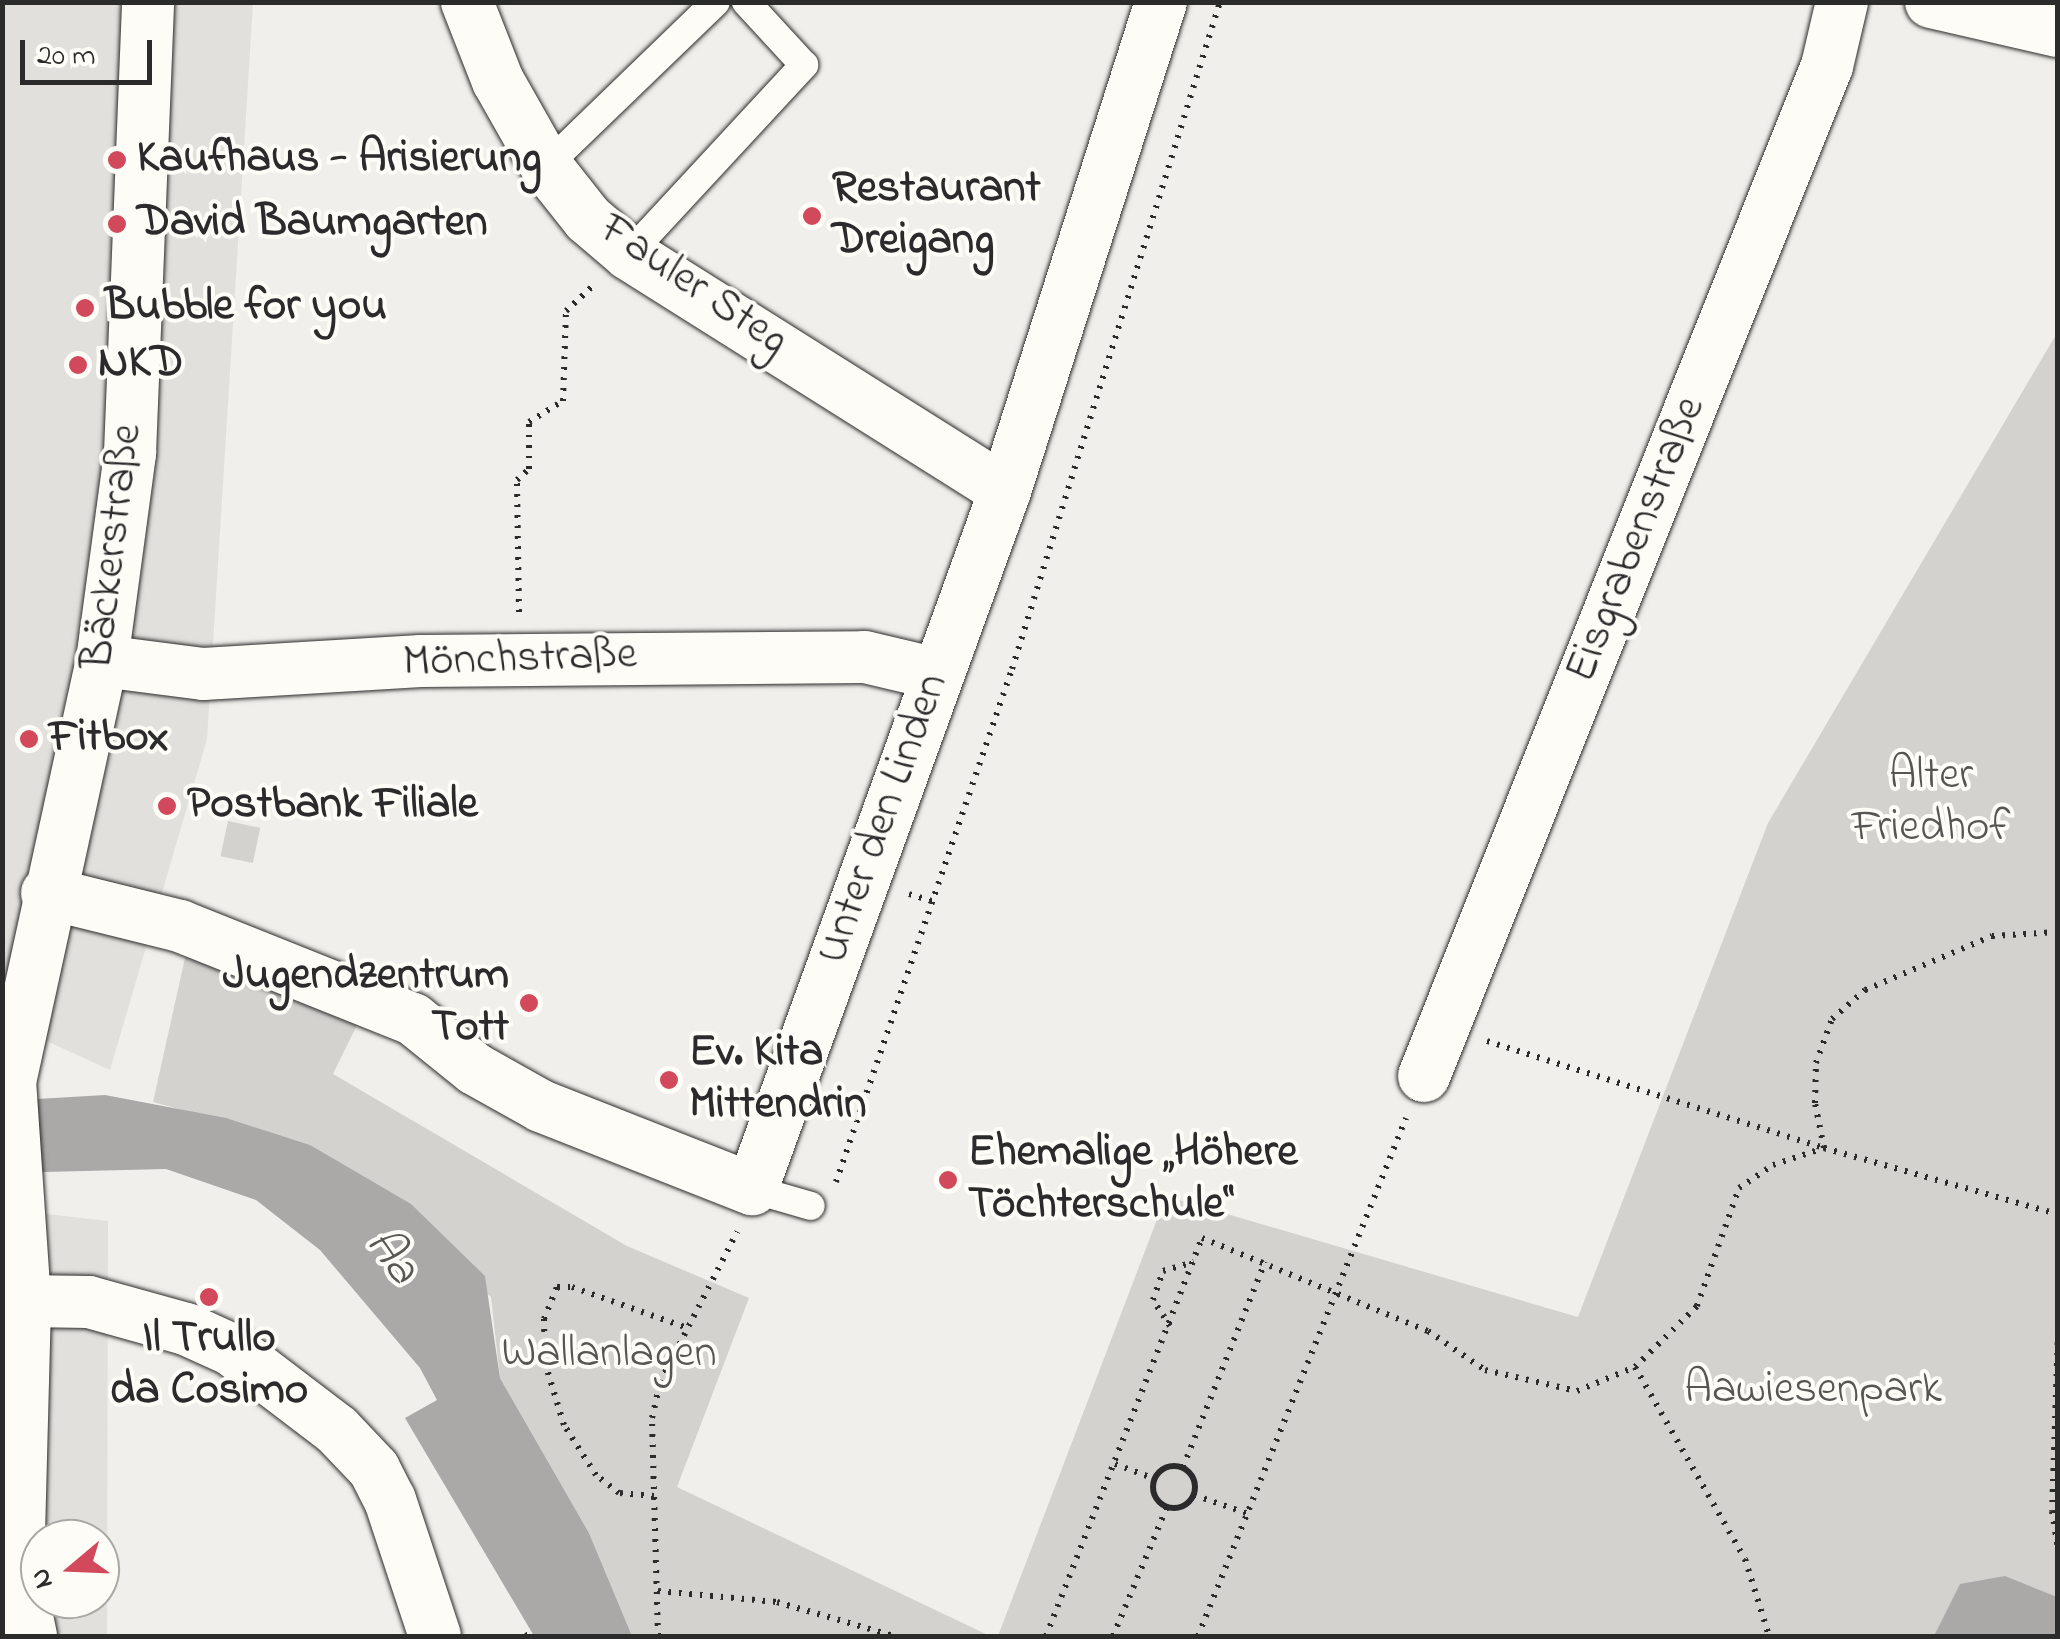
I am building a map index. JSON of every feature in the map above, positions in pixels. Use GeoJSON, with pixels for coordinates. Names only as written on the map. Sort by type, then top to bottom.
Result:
{"type":"FeatureCollection","features":[{"type":"Feature","properties":{"kind":"street","name":"Bäckerstraße"},"geometry":{"type":"LineString","coordinates":[[31,1636],[10,1575],[25,1300],[11,1050],[102,660],[130,453],[148,2]]}},
{"type":"Feature","properties":{"kind":"street","name":"Fauler Steg"},"geometry":{"type":"LineString","coordinates":[[467,2],[498,80],[546,166],[588,219],[629,254],[1005,492]]}},
{"type":"Feature","properties":{"kind":"street","name":"Unter den Linden"},"geometry":{"type":"LineString","coordinates":[[752,1189],[1005,492],[1161,2]]}},
{"type":"Feature","properties":{"kind":"street","name":"Eisgrabenstraße"},"geometry":{"type":"LineString","coordinates":[[1424,1076],[1827,66],[1842,2]]}},
{"type":"Feature","properties":{"kind":"street"},"geometry":{"type":"LineString","coordinates":[[1931,2],[2058,31]]}},
{"type":"Feature","properties":{"kind":"street","name":"Mönchstraße"},"geometry":{"type":"LineString","coordinates":[[102,660],[203,674],[520,658],[865,657],[938,674]]}},
{"type":"Feature","properties":{"kind":"street"},"geometry":{"type":"LineString","coordinates":[[48,893],[180,926],[413,1019],[474,1069],[541,1106],[752,1189]]}},
{"type":"Feature","properties":{"kind":"street"},"geometry":{"type":"LineString","coordinates":[[25,1300],[89,1302],[186,1329],[232,1350],[338,1430],[374,1468],[390,1500],[435,1636]]}},
{"type":"Feature","properties":{"kind":"lane"},"geometry":{"type":"LineString","coordinates":[[546,166],[716,2]]}},
{"type":"Feature","properties":{"kind":"lane"},"geometry":{"type":"LineString","coordinates":[[629,254],[804,64],[746,2]]}},
{"type":"Feature","properties":{"kind":"lane"},"geometry":{"type":"LineString","coordinates":[[752,1189],[811,1206]]}},
{"type":"Feature","properties":{"kind":"path","name":"Unter den Linden"},"geometry":{"type":"LineString","coordinates":[[811,1206],[832,1195],[1012,668],[1220,2]]}},
{"type":"Feature","properties":{"kind":"path"},"geometry":{"type":"LineString","coordinates":[[520,658],[518,480],[530,469],[529,422],[563,401],[566,312],[629,254]]}},
{"type":"Feature","properties":{"kind":"path"},"geometry":{"type":"LineString","coordinates":[[1824,1148],[1815,1104],[1816,1062],[1832,1018],[1866,990],[1992,936],[2058,932]]}},
{"type":"Feature","properties":{"kind":"path"},"geometry":{"type":"LineString","coordinates":[[1445,1024],[1655,1098],[2058,1214]]}},
{"type":"Feature","properties":{"kind":"path"},"geometry":{"type":"LineString","coordinates":[[1198,1636],[1249,1514],[1333,1291],[1424,1076]]}},
{"type":"Feature","properties":{"kind":"path"},"geometry":{"type":"LineString","coordinates":[[1046,1636],[1202,1238],[1428,1332],[1485,1370],[1536,1387],[1577,1391],[1635,1366],[1697,1306],[1739,1188],[1773,1165],[1824,1148]]}},
{"type":"Feature","properties":{"kind":"path"},"geometry":{"type":"LineString","coordinates":[[658,1636],[652,1418],[660,1382],[685,1327],[748,1212],[752,1189]]}},
{"type":"Feature","properties":{"kind":"path"},"geometry":{"type":"LineString","coordinates":[[1170,1326],[1153,1300],[1163,1270],[1194,1262]]}},
{"type":"Feature","properties":{"kind":"path"},"geometry":{"type":"LineString","coordinates":[[1183,1468],[1265,1262]]}},
{"type":"Feature","properties":{"kind":"path"},"geometry":{"type":"LineString","coordinates":[[654,1496],[619,1494],[596,1475],[564,1425],[545,1364],[544,1320],[557,1287],[572,1287],[685,1327]]}},
{"type":"Feature","properties":{"kind":"path"},"geometry":{"type":"LineString","coordinates":[[2058,1332],[2058,1546]]}},
{"type":"Feature","properties":{"kind":"path"},"geometry":{"type":"LineString","coordinates":[[1635,1366],[1745,1558],[1770,1636]]}},
{"type":"Feature","properties":{"kind":"path"},"geometry":{"type":"LineString","coordinates":[[1115,1464],[1155,1480]]}},
{"type":"Feature","properties":{"kind":"path"},"geometry":{"type":"LineString","coordinates":[[1166,1467],[1183,1468],[1194,1479],[1194,1495],[1177,1508],[1166,1506],[1155,1496],[1155,1480],[1166,1467]]}},
{"type":"Feature","properties":{"kind":"path"},"geometry":{"type":"LineString","coordinates":[[1194,1495],[1249,1514]]}},
{"type":"Feature","properties":{"kind":"path"},"geometry":{"type":"LineString","coordinates":[[1112,1636],[1166,1506]]}},
{"type":"Feature","properties":{"kind":"path"},"geometry":{"type":"LineString","coordinates":[[658,1591],[776,1602],[894,1636]]}},
{"type":"Feature","properties":{"kind":"shaded area"},"geometry":{"type":"Polygon","coordinates":[[[3,3],[253,3],[207,739],[110,1070],[3,1021],[3,3]]]}},
{"type":"Feature","properties":{"kind":"shaded area"},"geometry":{"type":"Polygon","coordinates":[[[3,1209],[108,1221],[107,1519],[20,1519],[20,1619],[107,1619],[107,1636],[3,1636],[3,1209]]]}},
{"type":"Feature","properties":{"kind":"green space","name":"Aawiesenpark"},"geometry":{"type":"Polygon","coordinates":[[[2057,333],[2057,1636],[998,1636],[1166,1196],[1578,1317],[1768,823],[2057,333]]]}},
{"type":"Feature","properties":{"kind":"green space"},"geometry":{"type":"Polygon","coordinates":[[[228,821],[260,828],[253,863],[221,856],[228,821]]]}},
{"type":"Feature","properties":{"kind":"green space","name":"Wallanlagen"},"geometry":{"type":"Polygon","coordinates":[[[189,940],[360,1019],[333,1074],[627,1246],[749,1298],[677,1487],[990,1636],[632,1636],[589,1533],[500,1378],[491,1297],[310,1145],[153,1102],[189,940]]]}},
{"type":"Feature","properties":{"kind":"water","name":"Aa"},"geometry":{"type":"Polygon","coordinates":[[[105,1095],[226,1118],[310,1145],[411,1204],[485,1276],[500,1378],[589,1533],[632,1636],[534,1636],[405,1418],[437,1400],[420,1368],[320,1250],[256,1200],[166,1169],[3,1173],[3,1101],[105,1095]]]}},
{"type":"Feature","properties":{"kind":"water"},"geometry":{"type":"Polygon","coordinates":[[[2005,1576],[2057,1597],[2057,1636],[1934,1636],[1960,1584],[2005,1576]]]}},
{"type":"Feature","properties":{"kind":"place","name":"Kaufhaus - Arisierung"},"geometry":{"type":"Point","coordinates":[117,160]}},
{"type":"Feature","properties":{"kind":"place","name":"Restaurant Dreigang"},"geometry":{"type":"Point","coordinates":[812,216]}},
{"type":"Feature","properties":{"kind":"place","name":"David Baumgarten"},"geometry":{"type":"Point","coordinates":[117,224]}},
{"type":"Feature","properties":{"kind":"place","name":"Bubble for you"},"geometry":{"type":"Point","coordinates":[85,308]}},
{"type":"Feature","properties":{"kind":"place","name":"NKD"},"geometry":{"type":"Point","coordinates":[78,365]}},
{"type":"Feature","properties":{"kind":"place","name":"Fitbox"},"geometry":{"type":"Point","coordinates":[29,739]}},
{"type":"Feature","properties":{"kind":"place","name":"Postbank Filiale"},"geometry":{"type":"Point","coordinates":[167,806]}},
{"type":"Feature","properties":{"kind":"place","name":"Jugendzentrum Tott"},"geometry":{"type":"Point","coordinates":[529,1003]}},
{"type":"Feature","properties":{"kind":"place","name":"Ev. Kita Mittendrin"},"geometry":{"type":"Point","coordinates":[669,1080]}},
{"type":"Feature","properties":{"kind":"place","name":"Ehemalige „Höhere Töchterschule“"},"geometry":{"type":"Point","coordinates":[948,1180]}},
{"type":"Feature","properties":{"kind":"place","name":"Il Trullo da Cosimo"},"geometry":{"type":"Point","coordinates":[209,1297]}},
{"type":"Feature","properties":{"kind":"park label","name":"Alter Friedhof"},"geometry":{"type":"Point","coordinates":[1931,803]}}]}
